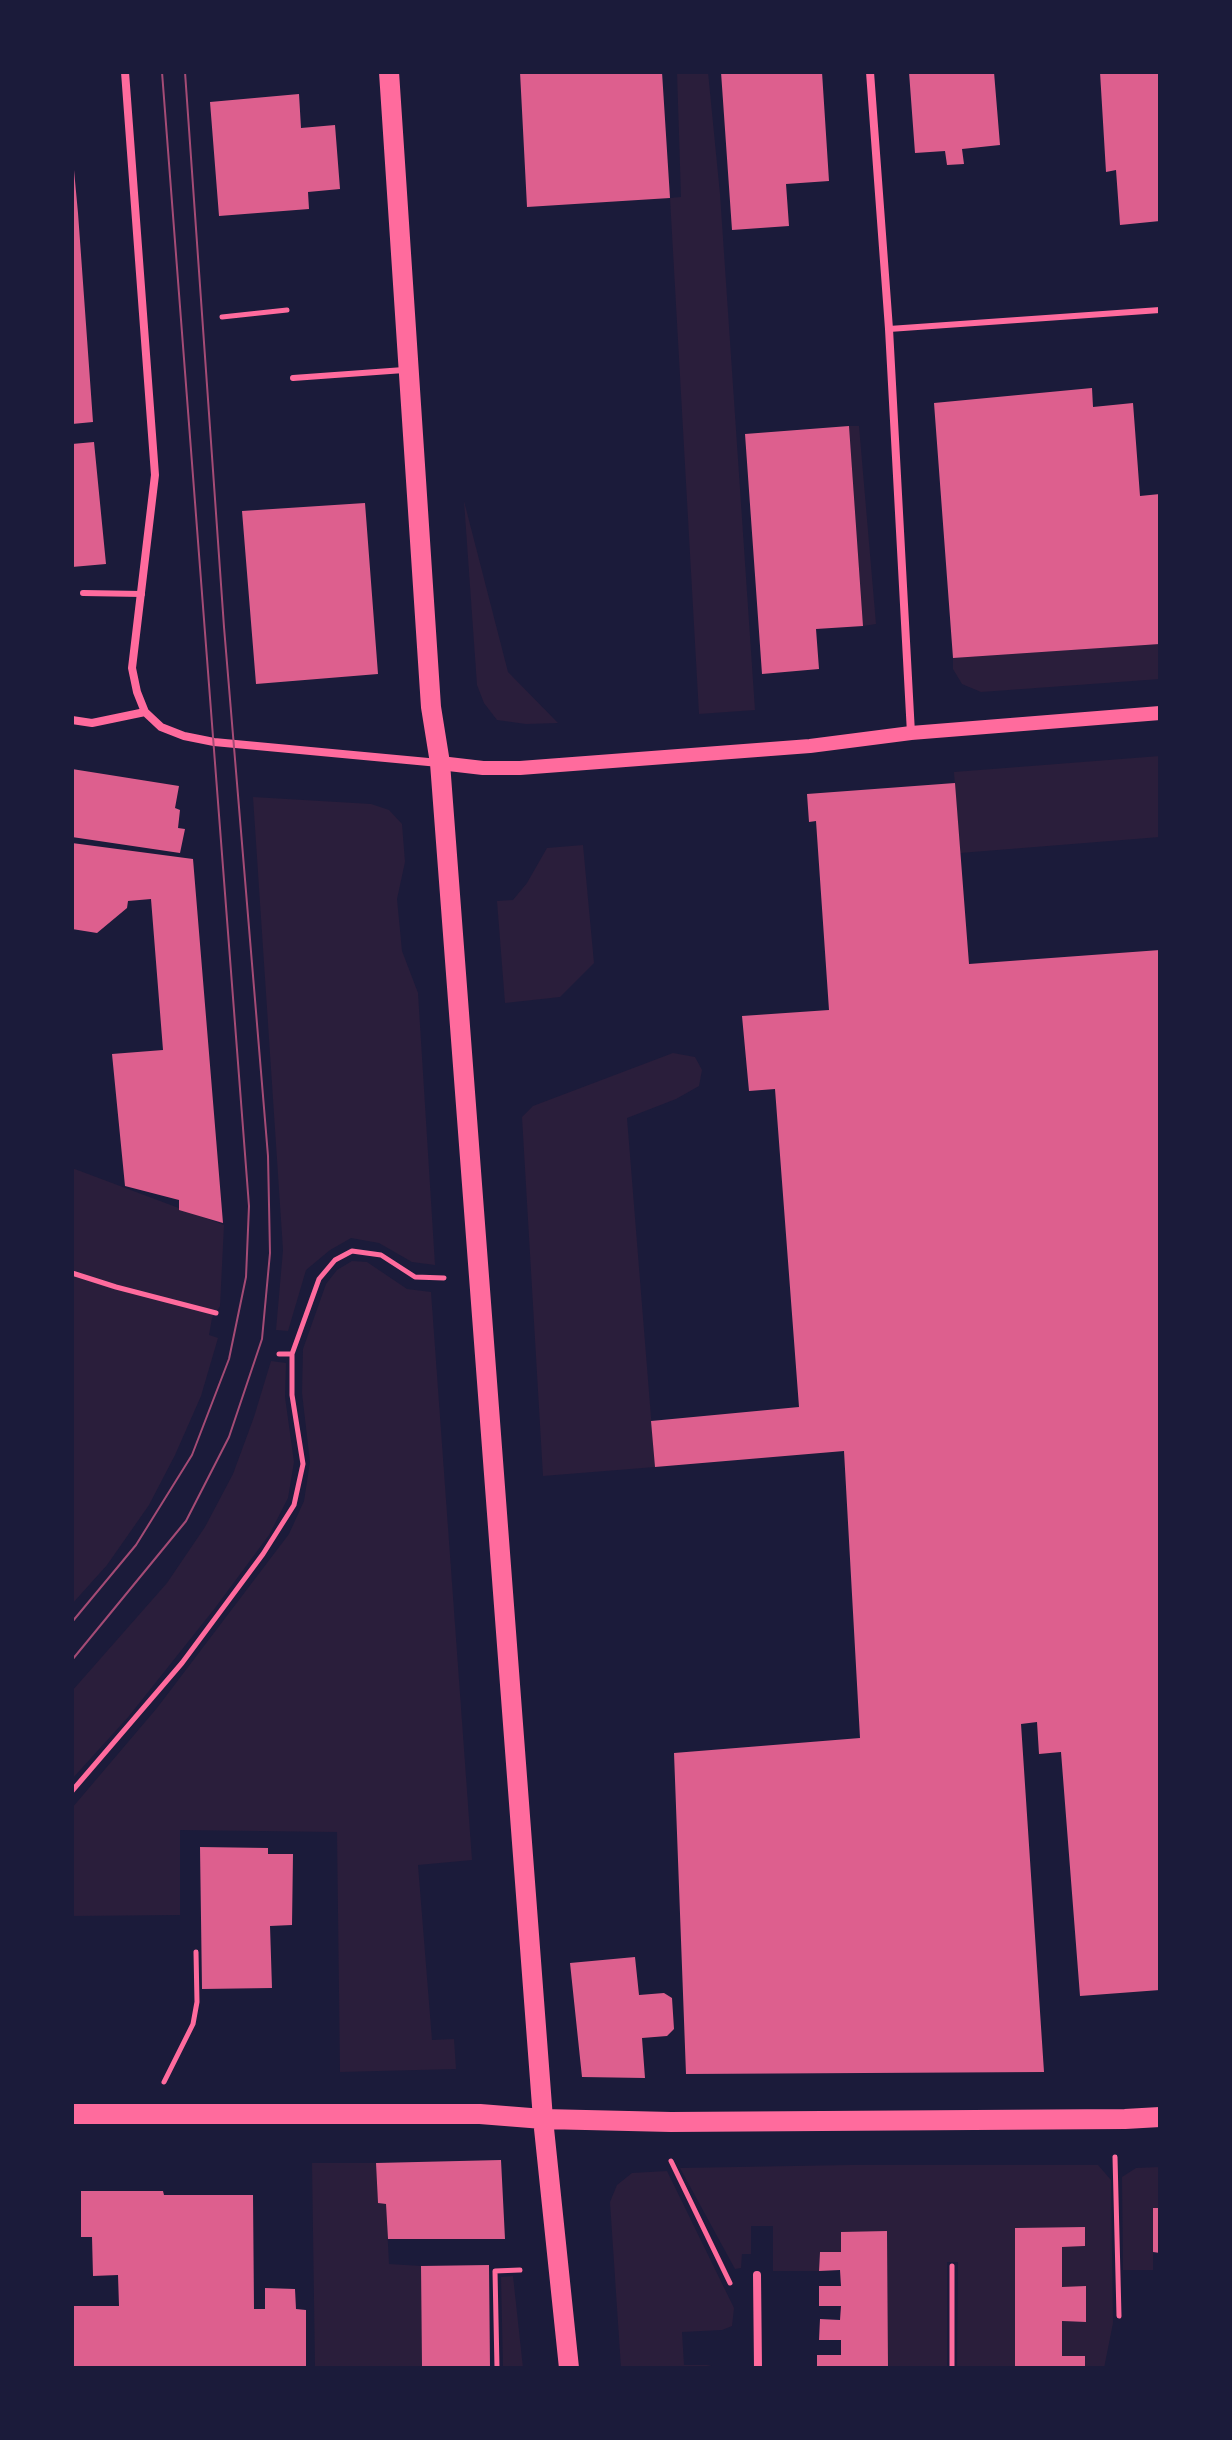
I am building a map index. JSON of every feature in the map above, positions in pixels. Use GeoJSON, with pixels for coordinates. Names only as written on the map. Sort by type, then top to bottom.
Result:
{"type":"FeatureCollection","features":[{"type":"Feature","properties":{"kind":"main road"},"geometry":{"type":"LineString","coordinates":[[389,72],[431,707],[440,763],[543,2119],[569,2368]]}},
{"type":"Feature","properties":{"kind":"main road"},"geometry":{"type":"LineString","coordinates":[[72,2114],[480,2114],[671,2122],[1109,2120],[1160,2117]]}},
{"type":"Feature","properties":{"kind":"street"},"geometry":{"type":"LineString","coordinates":[[125,72],[155,475],[132,668],[145,712],[161,727],[214,742],[483,768],[520,768],[810,746],[911,733],[1160,713]]}},
{"type":"Feature","properties":{"kind":"street"},"geometry":{"type":"LineString","coordinates":[[870,72],[889,329],[911,733]]}},
{"type":"Feature","properties":{"kind":"street"},"geometry":{"type":"LineString","coordinates":[[72,720],[92,723],[145,712]]}},
{"type":"Feature","properties":{"kind":"street"},"geometry":{"type":"LineString","coordinates":[[757,2275],[758,2368]]}},
{"type":"Feature","properties":{"kind":"lane"},"geometry":{"type":"LineString","coordinates":[[889,329],[1160,310]]}},
{"type":"Feature","properties":{"kind":"lane"},"geometry":{"type":"LineString","coordinates":[[293,378],[408,369]]}},
{"type":"Feature","properties":{"kind":"lane"},"geometry":{"type":"LineString","coordinates":[[83,593],[142,594]]}},
{"type":"Feature","properties":{"kind":"path"},"geometry":{"type":"LineString","coordinates":[[222,317],[287,310]]}},
{"type":"Feature","properties":{"kind":"path"},"geometry":{"type":"LineString","coordinates":[[72,1791],[182,1663],[263,1554],[294,1505],[303,1464],[292,1395],[292,1354],[319,1279],[335,1260],[352,1251],[381,1255],[415,1277],[444,1278]]}},
{"type":"Feature","properties":{"kind":"path"},"geometry":{"type":"LineString","coordinates":[[72,1273],[216,1313]]}},
{"type":"Feature","properties":{"kind":"path"},"geometry":{"type":"LineString","coordinates":[[279,1354],[292,1354]]}},
{"type":"Feature","properties":{"kind":"path"},"geometry":{"type":"LineString","coordinates":[[164,2082],[193,2024],[197,2002],[196,1952]]}},
{"type":"Feature","properties":{"kind":"path"},"geometry":{"type":"LineString","coordinates":[[1115,2157],[1119,2316]]}},
{"type":"Feature","properties":{"kind":"path"},"geometry":{"type":"LineString","coordinates":[[671,2161],[735,2292],[757,2294]]}},
{"type":"Feature","properties":{"kind":"path"},"geometry":{"type":"LineString","coordinates":[[952,2266],[952,2368]]}},
{"type":"Feature","properties":{"kind":"path"},"geometry":{"type":"LineString","coordinates":[[497,2368],[495,2271],[520,2270]]}},
{"type":"Feature","properties":{"kind":"shaded area"},"geometry":{"type":"Polygon","coordinates":[[[677,72],[708,72],[720,194],[755,710],[699,714],[670,198],[681,197],[677,72]]]}},
{"type":"Feature","properties":{"kind":"shaded area"},"geometry":{"type":"Polygon","coordinates":[[[849,426],[859,426],[876,624],[863,626],[849,426]]]}},
{"type":"Feature","properties":{"kind":"shaded area"},"geometry":{"type":"Polygon","coordinates":[[[464,501],[508,672],[558,723],[526,724],[497,720],[484,703],[477,685],[464,501]]]}},
{"type":"Feature","properties":{"kind":"shaded area"},"geometry":{"type":"Polygon","coordinates":[[[1160,644],[1160,679],[981,692],[962,684],[953,669],[953,658],[1160,644]]]}},
{"type":"Feature","properties":{"kind":"shaded area"},"geometry":{"type":"Polygon","coordinates":[[[1160,756],[1160,837],[960,853],[954,772],[1160,756]]]}},
{"type":"Feature","properties":{"kind":"shaded area"},"geometry":{"type":"Polygon","coordinates":[[[253,797],[371,804],[389,810],[402,824],[405,862],[397,899],[402,951],[418,993],[435,1265],[412,1262],[379,1243],[351,1238],[306,1270],[288,1331],[276,1330],[283,1250],[253,797]]]}},
{"type":"Feature","properties":{"kind":"shaded area"},"geometry":{"type":"Polygon","coordinates":[[[583,845],[594,963],[560,997],[505,1003],[497,901],[513,900],[527,883],[547,848],[583,845]]]}},
{"type":"Feature","properties":{"kind":"shaded area"},"geometry":{"type":"Polygon","coordinates":[[[673,1053],[695,1057],[702,1070],[699,1086],[676,1099],[627,1118],[655,1467],[543,1476],[522,1117],[533,1106],[673,1053]]]}},
{"type":"Feature","properties":{"kind":"shaded area"},"geometry":{"type":"Polygon","coordinates":[[[72,1168],[224,1225],[220,1306],[212,1318],[209,1335],[218,1338],[201,1396],[149,1505],[107,1565],[72,1604],[72,1168]]]}},
{"type":"Feature","properties":{"kind":"shaded area"},"geometry":{"type":"Polygon","coordinates":[[[352,1261],[367,1262],[407,1289],[431,1292],[472,1860],[418,1865],[432,2040],[454,2039],[456,2069],[340,2072],[337,1832],[180,1830],[180,1915],[72,1916],[72,1808],[157,1708],[289,1534],[304,1501],[310,1462],[302,1393],[303,1349],[326,1284],[337,1270],[352,1261]]]}},
{"type":"Feature","properties":{"kind":"shaded area"},"geometry":{"type":"Polygon","coordinates":[[[271,1361],[286,1363],[285,1397],[294,1462],[288,1498],[269,1535],[215,1608],[129,1716],[72,1779],[72,1691],[167,1583],[205,1527],[233,1474],[271,1361]]]}},
{"type":"Feature","properties":{"kind":"shaded area"},"geometry":{"type":"Polygon","coordinates":[[[312,2163],[376,2163],[378,2203],[386,2204],[389,2264],[421,2266],[422,2368],[315,2368],[312,2163]]]}},
{"type":"Feature","properties":{"kind":"shaded area"},"geometry":{"type":"Polygon","coordinates":[[[1098,2165],[1111,2180],[1113,2323],[1104,2368],[1085,2368],[1085,2356],[1062,2356],[1062,2321],[1086,2322],[1086,2287],[1062,2287],[1062,2247],[1085,2246],[1084,2227],[1015,2228],[1015,2368],[957,2368],[958,2262],[947,2262],[947,2368],[888,2368],[887,2232],[841,2232],[841,2252],[820,2252],[819,2271],[773,2271],[773,2226],[751,2226],[751,2254],[742,2254],[741,2268],[735,2269],[680,2168],[1098,2165]]]}},
{"type":"Feature","properties":{"kind":"shaded area"},"geometry":{"type":"Polygon","coordinates":[[[1160,2167],[1160,2208],[1153,2208],[1153,2270],[1123,2270],[1122,2177],[1136,2168],[1160,2167]]]}},
{"type":"Feature","properties":{"kind":"shaded area"},"geometry":{"type":"Polygon","coordinates":[[[667,2171],[734,2308],[732,2326],[722,2330],[682,2332],[684,2365],[721,2368],[621,2368],[610,2202],[617,2185],[632,2173],[667,2171]]]}},
{"type":"Feature","properties":{"kind":"shaded area"},"geometry":{"type":"Polygon","coordinates":[[[513,2276],[523,2368],[503,2368],[501,2277],[513,2276]]]}},
{"type":"Feature","properties":{"kind":"building"},"geometry":{"type":"Polygon","coordinates":[[[520,72],[662,72],[670,198],[527,207],[520,72]]]}},
{"type":"Feature","properties":{"kind":"building"},"geometry":{"type":"Polygon","coordinates":[[[721,72],[822,72],[829,181],[786,184],[789,226],[732,230],[721,72]]]}},
{"type":"Feature","properties":{"kind":"building"},"geometry":{"type":"Polygon","coordinates":[[[909,72],[994,72],[1000,145],[962,149],[964,164],[947,165],[945,151],[915,153],[909,72]]]}},
{"type":"Feature","properties":{"kind":"building"},"geometry":{"type":"Polygon","coordinates":[[[1100,72],[1160,72],[1160,221],[1120,225],[1116,170],[1106,172],[1100,72]]]}},
{"type":"Feature","properties":{"kind":"building"},"geometry":{"type":"Polygon","coordinates":[[[299,94],[301,128],[335,125],[340,189],[308,192],[309,209],[219,216],[210,102],[299,94]]]}},
{"type":"Feature","properties":{"kind":"building"},"geometry":{"type":"Polygon","coordinates":[[[72,170],[78,213],[93,422],[72,424],[72,170]]]}},
{"type":"Feature","properties":{"kind":"building"},"geometry":{"type":"Polygon","coordinates":[[[1092,388],[1093,407],[1133,403],[1140,496],[1160,494],[1160,644],[953,658],[934,403],[1092,388]]]}},
{"type":"Feature","properties":{"kind":"building"},"geometry":{"type":"Polygon","coordinates":[[[849,426],[863,626],[816,629],[819,669],[762,674],[745,434],[849,426]]]}},
{"type":"Feature","properties":{"kind":"building"},"geometry":{"type":"Polygon","coordinates":[[[94,442],[106,564],[72,567],[72,444],[94,442]]]}},
{"type":"Feature","properties":{"kind":"building"},"geometry":{"type":"Polygon","coordinates":[[[365,503],[378,674],[256,684],[242,511],[365,503]]]}},
{"type":"Feature","properties":{"kind":"building"},"geometry":{"type":"Polygon","coordinates":[[[72,769],[179,786],[175,808],[180,810],[178,828],[185,829],[180,853],[72,837],[72,769]]]}},
{"type":"Feature","properties":{"kind":"building"},"geometry":{"type":"Polygon","coordinates":[[[955,783],[969,964],[1160,950],[1160,1990],[1080,1996],[1061,1752],[1039,1754],[1037,1722],[1021,1724],[1044,2072],[686,2074],[674,1753],[860,1738],[844,1451],[655,1467],[651,1421],[799,1407],[775,1089],[749,1091],[742,1016],[829,1010],[816,821],[809,822],[807,794],[955,783]]]}},
{"type":"Feature","properties":{"kind":"building"},"geometry":{"type":"Polygon","coordinates":[[[72,843],[193,859],[223,1223],[179,1210],[179,1200],[125,1186],[112,1054],[163,1050],[151,899],[128,901],[127,908],[97,933],[72,929],[72,843]]]}},
{"type":"Feature","properties":{"kind":"building"},"geometry":{"type":"Polygon","coordinates":[[[200,1847],[268,1848],[268,1854],[293,1854],[292,1925],[270,1926],[272,1988],[202,1989],[200,1847]]]}},
{"type":"Feature","properties":{"kind":"building"},"geometry":{"type":"Polygon","coordinates":[[[635,1957],[639,1995],[664,1993],[672,1998],[674,2029],[667,2036],[642,2038],[645,2078],[582,2077],[570,1963],[635,1957]]]}},
{"type":"Feature","properties":{"kind":"building"},"geometry":{"type":"Polygon","coordinates":[[[501,2160],[505,2239],[388,2239],[386,2204],[378,2203],[376,2163],[501,2160]]]}},
{"type":"Feature","properties":{"kind":"building"},"geometry":{"type":"Polygon","coordinates":[[[81,2191],[253,2195],[254,2309],[265,2309],[265,2288],[295,2289],[296,2309],[306,2310],[306,2368],[72,2368],[72,2306],[119,2306],[118,2275],[93,2276],[92,2237],[81,2237],[81,2191]]]}},
{"type":"Feature","properties":{"kind":"building"},"geometry":{"type":"Polygon","coordinates":[[[1153,2208],[1160,2208],[1160,2253],[1153,2252],[1153,2208]]]}},
{"type":"Feature","properties":{"kind":"building"},"geometry":{"type":"Polygon","coordinates":[[[1085,2227],[1085,2246],[1062,2247],[1062,2287],[1086,2286],[1086,2322],[1062,2321],[1062,2356],[1085,2356],[1085,2368],[1015,2368],[1015,2228],[1085,2227]]]}},
{"type":"Feature","properties":{"kind":"building"},"geometry":{"type":"Polygon","coordinates":[[[887,2231],[888,2368],[817,2368],[817,2355],[841,2355],[841,2340],[819,2340],[820,2319],[840,2320],[841,2306],[819,2306],[819,2286],[841,2286],[840,2270],[819,2271],[820,2252],[841,2252],[841,2232],[887,2231]]]}},
{"type":"Feature","properties":{"kind":"building"},"geometry":{"type":"Polygon","coordinates":[[[489,2265],[490,2368],[422,2368],[421,2266],[489,2265]]]}},
{"type":"Feature","properties":{"kind":"tram line"},"geometry":{"type":"LineString","coordinates":[[72,1622],[136,1545],[192,1455],[229,1359],[246,1277],[249,1206],[162,72]]}},
{"type":"Feature","properties":{"kind":"tram line"},"geometry":{"type":"LineString","coordinates":[[72,1660],[186,1521],[229,1437],[262,1339],[270,1253],[268,1156],[224,627],[185,72]]}}]}
